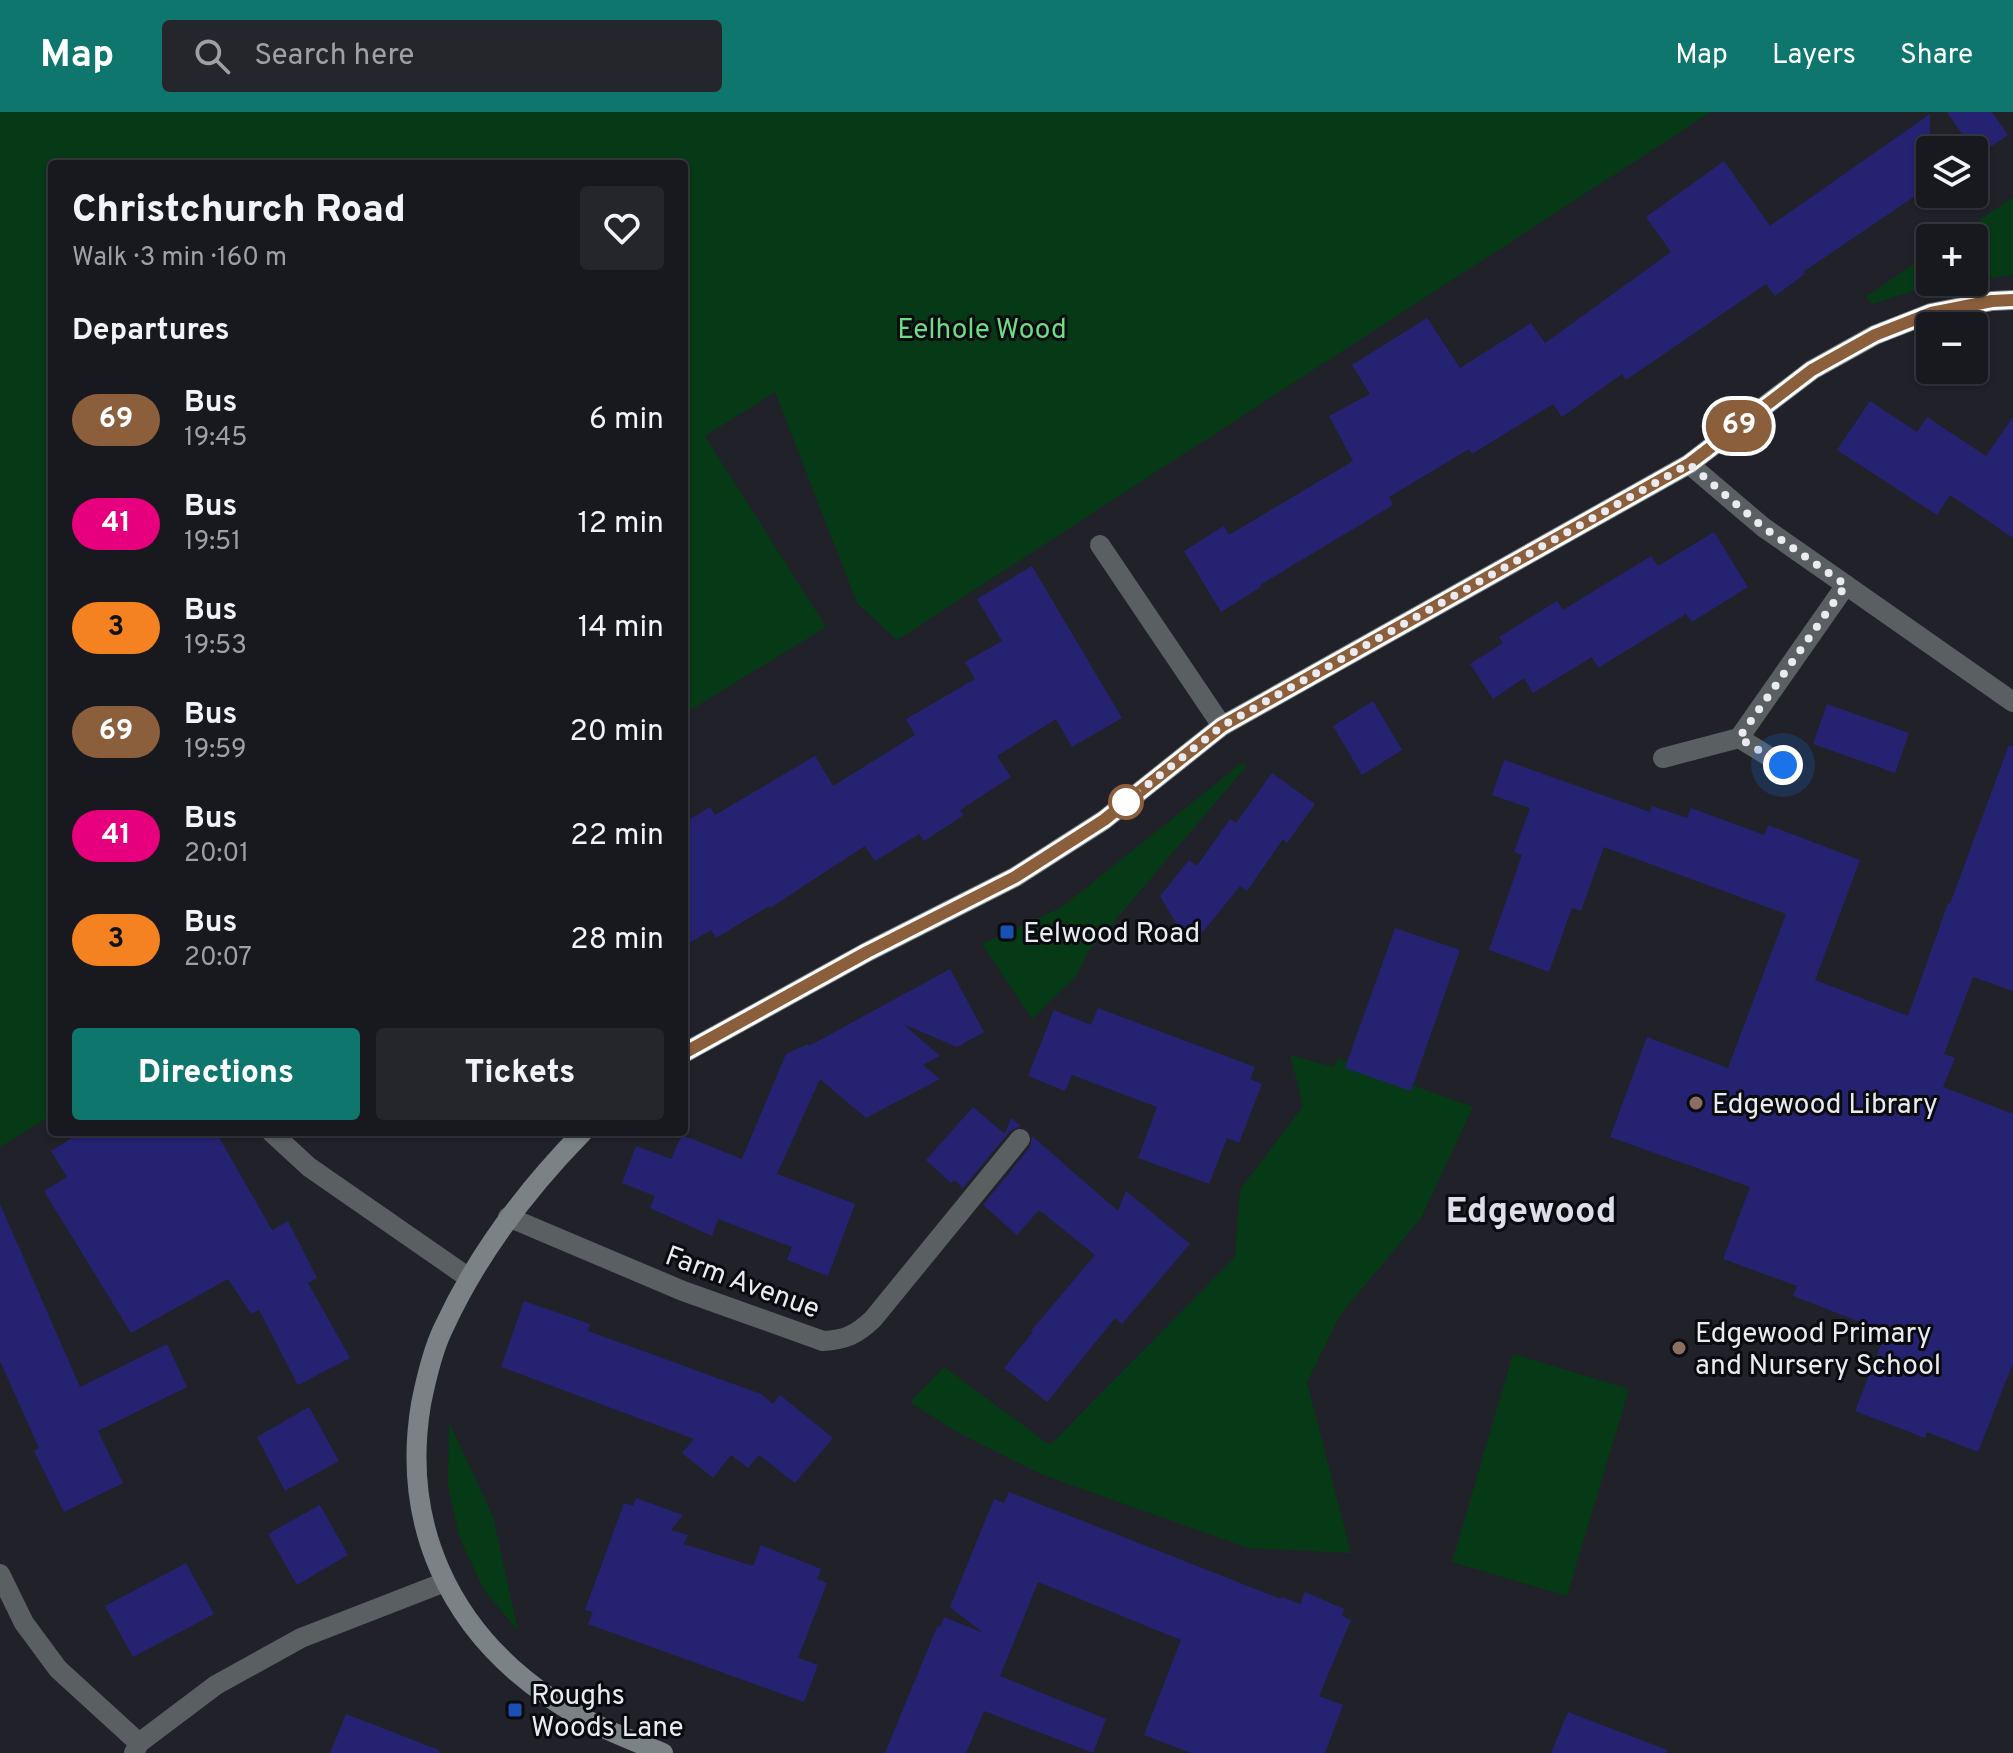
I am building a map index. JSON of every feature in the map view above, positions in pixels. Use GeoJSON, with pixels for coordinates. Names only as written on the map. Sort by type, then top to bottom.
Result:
{"type":"FeatureCollection","features":[{"type":"Feature","properties":{"kind":"street"},"geometry":{"type":"LineString","coordinates":[[688,1051],[867,952],[1015,877],[1104,820],[1222,726],[1689,464],[1812,370],[1875,335],[1931,313],[2013,300]]}},
{"type":"Feature","properties":{"kind":"street"},"geometry":{"type":"LineString","coordinates":[[1689,464],[1763,527],[2013,702]]}},
{"type":"Feature","properties":{"kind":"street"},"geometry":{"type":"LineString","coordinates":[[1100,545],[1222,726]]}},
{"type":"Feature","properties":{"kind":"street"},"geometry":{"type":"LineString","coordinates":[[1663,758],[1739,738],[1846,585]]}},
{"type":"Feature","properties":{"kind":"street"},"geometry":{"type":"LineString","coordinates":[[1739,738],[1783,765]]}},
{"type":"Feature","properties":{"kind":"street"},"geometry":{"type":"LineString","coordinates":[[275,1136],[309,1167],[469,1278]]}},
{"type":"Feature","properties":{"kind":"street"},"geometry":{"type":"LineString","coordinates":[[579,1136],[508,1217],[469,1278],[441,1331],[425,1383],[416,1435],[417,1485],[427,1538],[445,1582],[472,1627],[512,1669],[549,1698],[594,1724],[663,1753]]}},
{"type":"Feature","properties":{"kind":"street","name":"Farm Avenue"},"geometry":{"type":"LineString","coordinates":[[508,1217],[683,1291],[823,1341],[839,1340],[856,1335],[873,1319],[1020,1139]]}},
{"type":"Feature","properties":{"kind":"street"},"geometry":{"type":"LineString","coordinates":[[0,1574],[24,1623],[58,1669],[136,1748],[216,1685],[301,1638],[445,1582]]}},
{"type":"Feature","properties":{"kind":"green space","name":"Eelhole Wood"},"geometry":{"type":"Polygon","coordinates":[[[0,112],[1711,112],[897,640],[857,603],[775,392],[705,436],[826,627],[688,712],[688,160],[48,160],[48,1117],[0,1147],[0,112]]]}},
{"type":"Feature","properties":{"kind":"green space"},"geometry":{"type":"Polygon","coordinates":[[[2013,197],[2013,275],[1988,278],[1988,224],[1973,224],[2013,197]]]}},
{"type":"Feature","properties":{"kind":"green space"},"geometry":{"type":"Polygon","coordinates":[[[1916,263],[1916,290],[1873,304],[1866,297],[1916,263]]]}},
{"type":"Feature","properties":{"kind":"green space"},"geometry":{"type":"Polygon","coordinates":[[[1243,762],[1246,767],[1088,952],[1077,975],[1032,1019],[982,944],[1062,907],[1243,762]]]}},
{"type":"Feature","properties":{"kind":"green space"},"geometry":{"type":"Polygon","coordinates":[[[1290,1055],[1333,1067],[1338,1058],[1473,1107],[1421,1218],[1340,1315],[1307,1382],[1351,1553],[1248,1548],[1043,1475],[955,1431],[910,1402],[944,1367],[1050,1445],[1235,1257],[1240,1190],[1303,1106],[1290,1055]]]}},
{"type":"Feature","properties":{"kind":"green space"},"geometry":{"type":"Polygon","coordinates":[[[1513,1354],[1629,1389],[1567,1596],[1452,1562],[1513,1354]]]}},
{"type":"Feature","properties":{"kind":"green space"},"geometry":{"type":"Polygon","coordinates":[[[449,1422],[493,1516],[518,1631],[484,1590],[459,1536],[448,1487],[449,1422]]]}},
{"type":"Feature","properties":{"kind":"building"},"geometry":{"type":"Polygon","coordinates":[[[1947,112],[1992,112],[2008,135],[1988,149],[1988,136],[1963,136],[1947,112]]]}},
{"type":"Feature","properties":{"kind":"building"},"geometry":{"type":"Polygon","coordinates":[[[1930,114],[1930,136],[1916,136],[1916,195],[1803,272],[1805,274],[1775,296],[1766,284],[1626,380],[1622,374],[1562,417],[1553,404],[1472,454],[1469,449],[1389,497],[1393,505],[1221,612],[1184,551],[1224,526],[1229,535],[1353,461],[1329,416],[1370,394],[1352,365],[1427,318],[1460,368],[1531,323],[1545,343],[1671,252],[1646,217],[1724,161],[1770,226],[1930,114]]]}},
{"type":"Feature","properties":{"kind":"building"},"geometry":{"type":"Polygon","coordinates":[[[1870,401],[1917,432],[1927,417],[1986,456],[2013,417],[2013,538],[1950,495],[1937,515],[1837,450],[1870,401]]]}},
{"type":"Feature","properties":{"kind":"building"},"geometry":{"type":"Polygon","coordinates":[[[1714,532],[1748,587],[1692,622],[1686,614],[1598,668],[1592,657],[1533,693],[1524,678],[1493,699],[1470,664],[1503,643],[1499,637],[1557,601],[1563,610],[1651,556],[1658,566],[1714,532]]]}},
{"type":"Feature","properties":{"kind":"building"},"geometry":{"type":"Polygon","coordinates":[[[1032,566],[1122,718],[1072,747],[1056,719],[997,756],[1011,777],[960,810],[964,815],[924,841],[919,834],[875,861],[865,846],[770,908],[716,938],[711,930],[688,944],[688,821],[710,807],[715,815],[815,756],[833,786],[915,735],[906,719],[975,679],[965,662],[1002,641],[977,599],[1032,566]]]}},
{"type":"Feature","properties":{"kind":"building"},"geometry":{"type":"Polygon","coordinates":[[[1373,701],[1402,750],[1362,775],[1333,726],[1373,701]]]}},
{"type":"Feature","properties":{"kind":"building"},"geometry":{"type":"Polygon","coordinates":[[[1827,704],[1909,733],[1895,773],[1813,744],[1827,704]]]}},
{"type":"Feature","properties":{"kind":"building"},"geometry":{"type":"Polygon","coordinates":[[[2009,745],[2013,746],[2013,991],[1973,977],[1944,1054],[1955,1058],[1943,1087],[2013,1114],[2013,1363],[1978,1452],[1927,1432],[1925,1438],[1855,1411],[1886,1332],[1793,1296],[1797,1286],[1723,1259],[1750,1187],[1610,1137],[1647,1037],[1728,1068],[1786,914],[1604,847],[1581,911],[1572,908],[1549,972],[1489,950],[1522,855],[1514,852],[1530,808],[1492,795],[1504,760],[1650,812],[1652,806],[1687,818],[1691,808],[1764,835],[1768,825],[1860,860],[1815,980],[1908,1016],[2009,745]]]}},
{"type":"Feature","properties":{"kind":"building"},"geometry":{"type":"Polygon","coordinates":[[[1272,773],[1315,804],[1287,843],[1283,839],[1247,891],[1240,886],[1202,933],[1197,929],[1187,942],[1160,896],[1189,860],[1197,866],[1230,819],[1236,823],[1272,773]]]}},
{"type":"Feature","properties":{"kind":"building"},"geometry":{"type":"Polygon","coordinates":[[[1395,928],[1460,950],[1411,1091],[1345,1068],[1395,928]]]}},
{"type":"Feature","properties":{"kind":"building"},"geometry":{"type":"Polygon","coordinates":[[[950,969],[984,1032],[957,1047],[903,1024],[940,1056],[923,1065],[940,1079],[866,1118],[820,1079],[777,1174],[855,1204],[828,1276],[787,1260],[792,1247],[718,1219],[712,1236],[650,1208],[655,1196],[622,1183],[636,1146],[671,1159],[682,1136],[742,1159],[786,1054],[809,1046],[950,969]]]}},
{"type":"Feature","properties":{"kind":"building"},"geometry":{"type":"Polygon","coordinates":[[[1098,1008],[1255,1067],[1250,1079],[1262,1084],[1239,1143],[1227,1138],[1209,1184],[1138,1158],[1157,1107],[1072,1075],[1065,1091],[1028,1076],[1054,1010],[1091,1025],[1098,1008]]]}},
{"type":"Feature","properties":{"kind":"building"},"geometry":{"type":"Polygon","coordinates":[[[973,1107],[1005,1134],[1011,1118],[1021,1126],[1010,1131],[963,1188],[954,1180],[951,1183],[926,1160],[973,1107]]]}},
{"type":"Feature","properties":{"kind":"building"},"geometry":{"type":"Polygon","coordinates":[[[75,1136],[218,1136],[272,1230],[288,1221],[317,1278],[308,1283],[350,1358],[298,1385],[259,1310],[251,1314],[228,1279],[131,1333],[44,1191],[67,1177],[51,1151],[75,1136]]]}},
{"type":"Feature","properties":{"kind":"building"},"geometry":{"type":"Polygon","coordinates":[[[1032,1136],[1118,1211],[1126,1191],[1190,1244],[1122,1324],[1115,1318],[1047,1402],[1004,1368],[1095,1255],[1039,1210],[1017,1235],[983,1205],[1030,1147],[1032,1136]]]}},
{"type":"Feature","properties":{"kind":"building"},"geometry":{"type":"Polygon","coordinates":[[[0,1204],[80,1387],[167,1344],[187,1387],[98,1431],[123,1483],[64,1512],[34,1451],[39,1448],[0,1361],[0,1204]]]}},
{"type":"Feature","properties":{"kind":"building"},"geometry":{"type":"Polygon","coordinates":[[[524,1301],[590,1324],[588,1331],[761,1394],[773,1404],[780,1395],[833,1438],[795,1483],[759,1455],[748,1468],[731,1455],[713,1478],[682,1453],[694,1439],[501,1367],[524,1301]]]}},
{"type":"Feature","properties":{"kind":"building"},"geometry":{"type":"Polygon","coordinates":[[[309,1407],[339,1461],[285,1491],[257,1437],[309,1407]]]}},
{"type":"Feature","properties":{"kind":"building"},"geometry":{"type":"Polygon","coordinates":[[[1009,1492],[1281,1599],[1300,1604],[1305,1592],[1344,1609],[1342,1616],[1351,1620],[1319,1696],[1343,1705],[1325,1753],[1191,1753],[1144,1735],[1181,1640],[1038,1582],[1000,1676],[1106,1719],[1093,1753],[984,1711],[966,1753],[885,1753],[937,1627],[940,1627],[944,1617],[983,1633],[950,1607],[994,1499],[1004,1503],[1009,1492]]]}},
{"type":"Feature","properties":{"kind":"building"},"geometry":{"type":"Polygon","coordinates":[[[636,1498],[683,1515],[671,1530],[688,1535],[684,1544],[753,1566],[761,1545],[821,1569],[817,1579],[827,1583],[798,1658],[818,1665],[804,1702],[588,1624],[593,1612],[585,1610],[624,1503],[633,1506],[636,1498]]]}},
{"type":"Feature","properties":{"kind":"building"},"geometry":{"type":"Polygon","coordinates":[[[320,1505],[348,1555],[297,1585],[268,1534],[320,1505]]]}},
{"type":"Feature","properties":{"kind":"building"},"geometry":{"type":"Polygon","coordinates":[[[186,1563],[214,1614],[133,1657],[105,1606],[186,1563]]]}},
{"type":"Feature","properties":{"kind":"building"},"geometry":{"type":"Polygon","coordinates":[[[1568,1712],[1667,1750],[1666,1753],[1551,1753],[1568,1712]]]}},
{"type":"Feature","properties":{"kind":"building"},"geometry":{"type":"Polygon","coordinates":[[[346,1714],[439,1750],[439,1753],[330,1753],[346,1714]]]}},
{"type":"Feature","properties":{"kind":"bus line","name":"69"},"geometry":{"type":"LineString","coordinates":[[688,1051],[867,952],[1015,877],[1104,820],[1222,726],[1689,464],[1812,370],[1875,335],[1931,313],[2013,300]]}},
{"type":"Feature","properties":{"kind":"place","name":"Eelwood Road"},"geometry":{"type":"Point","coordinates":[1007,932]}},
{"type":"Feature","properties":{"kind":"place","name":"Edgewood Library"},"geometry":{"type":"Point","coordinates":[1696,1103]}},
{"type":"Feature","properties":{"kind":"place","name":"Edgewood Primary and Nursery School"},"geometry":{"type":"Point","coordinates":[1679,1348]}},
{"type":"Feature","properties":{"kind":"place","name":"Roughs Woods Lane"},"geometry":{"type":"Point","coordinates":[515,1710]}},
{"type":"Feature","properties":{"kind":"district","name":"Edgewood"},"geometry":{"type":"Point","coordinates":[1531,1209]}},
{"type":"Feature","properties":{"kind":"route"},"geometry":{"type":"LineString","coordinates":[[1126,802],[1222,726],[1689,464],[1763,527],[1846,585],[1739,738],[1783,765]]}}]}
